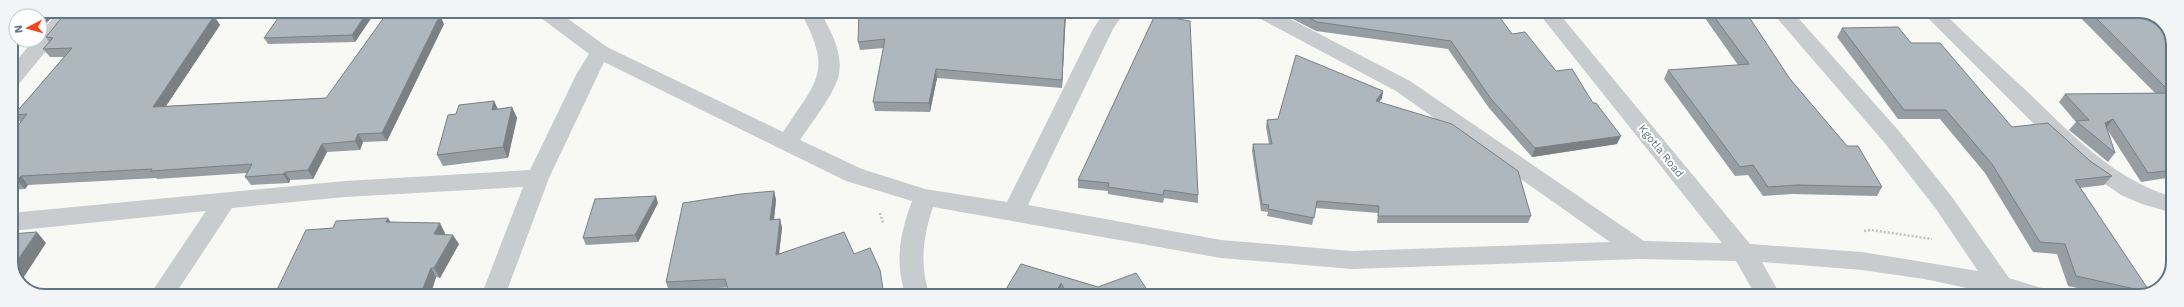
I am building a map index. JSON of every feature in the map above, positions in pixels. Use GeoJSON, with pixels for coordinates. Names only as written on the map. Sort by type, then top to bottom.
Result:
{"type":"FeatureCollection","features":[{"type":"Feature","properties":{"kind":"street"},"geometry":{"type":"LineString","coordinates":[[18,72],[63,18]]}},
{"type":"Feature","properties":{"kind":"street"},"geometry":{"type":"LineString","coordinates":[[554,18],[600,52],[854,175],[925,197],[1014,211],[1221,249],[1352,260],[1639,250],[1743,252],[1862,261],[1924,270],[2013,289]]}},
{"type":"Feature","properties":{"kind":"street"},"geometry":{"type":"LineString","coordinates":[[787,142],[821,92],[829,74],[829,58],[824,37],[814,18]]}},
{"type":"Feature","properties":{"kind":"street"},"geometry":{"type":"LineString","coordinates":[[1014,211],[1103,29],[1110,18]]}},
{"type":"Feature","properties":{"kind":"street"},"geometry":{"type":"LineString","coordinates":[[1273,18],[1403,86],[1639,250]]}},
{"type":"Feature","properties":{"kind":"street","name":"Kgotla Road"},"geometry":{"type":"LineString","coordinates":[[1553,18],[1743,252],[1765,289]]}},
{"type":"Feature","properties":{"kind":"street"},"geometry":{"type":"LineString","coordinates":[[1787,18],[1891,136],[1956,220],[2000,285]]}},
{"type":"Feature","properties":{"kind":"street"},"geometry":{"type":"LineString","coordinates":[[1938,18],[2076,152],[2104,174],[2132,190],[2166,202]]}},
{"type":"Feature","properties":{"kind":"street"},"geometry":{"type":"LineString","coordinates":[[496,289],[538,178],[587,73],[600,52]]}},
{"type":"Feature","properties":{"kind":"street"},"geometry":{"type":"LineString","coordinates":[[18,221],[345,189],[538,178]]}},
{"type":"Feature","properties":{"kind":"street"},"geometry":{"type":"LineString","coordinates":[[916,289],[910,262],[913,229],[925,197]]}},
{"type":"Feature","properties":{"kind":"street"},"geometry":{"type":"LineString","coordinates":[[166,289],[225,201]]}},
{"type":"Feature","properties":{"kind":"path"},"geometry":{"type":"LineString","coordinates":[[1857,232],[1871,230],[1932,240],[1956,220]]}},
{"type":"Feature","properties":{"kind":"building"},"geometry":{"type":"Polygon","coordinates":[[[61,18],[213,18],[153,107],[326,98],[384,18],[439,18],[382,133],[358,134],[355,141],[322,144],[308,170],[285,172],[283,174],[245,177],[252,164],[151,171],[152,169],[21,176],[18,179],[18,126],[27,114],[18,115],[18,110],[72,48],[43,49],[48,48],[48,44],[53,38],[48,37],[48,35],[61,18]]]}},
{"type":"Feature","properties":{"kind":"building"},"geometry":{"type":"Polygon","coordinates":[[[278,18],[363,18],[352,35],[264,38],[278,18]]]}},
{"type":"Feature","properties":{"kind":"building"},"geometry":{"type":"Polygon","coordinates":[[[859,18],[1065,18],[1062,80],[936,69],[929,103],[873,102],[885,39],[858,42],[859,18]]]}},
{"type":"Feature","properties":{"kind":"building"},"geometry":{"type":"Polygon","coordinates":[[[1154,18],[1172,18],[1190,21],[1198,195],[1164,190],[1163,195],[1108,187],[1109,183],[1078,180],[1154,18]]]}},
{"type":"Feature","properties":{"kind":"building"},"geometry":{"type":"Polygon","coordinates":[[[1309,18],[1500,18],[1512,34],[1525,32],[1556,71],[1572,69],[1593,103],[1596,103],[1621,136],[1535,148],[1491,99],[1451,41],[1317,22],[1309,18]]]}},
{"type":"Feature","properties":{"kind":"building"},"geometry":{"type":"Polygon","coordinates":[[[1715,18],[1750,18],[1790,79],[1847,146],[1858,146],[1882,187],[1797,185],[1768,187],[1753,165],[1740,167],[1668,70],[1749,64],[1715,18]]]}},
{"type":"Feature","properties":{"kind":"building"},"geometry":{"type":"Polygon","coordinates":[[[2096,18],[2142,18],[2151,21],[2158,26],[2163,33],[2166,43],[2166,88],[2096,18]]]}},
{"type":"Feature","properties":{"kind":"building"},"geometry":{"type":"Polygon","coordinates":[[[1898,27],[1911,43],[1940,43],[2012,127],[2048,123],[2090,161],[2112,176],[2075,180],[2147,288],[2136,289],[2076,276],[2065,244],[2040,242],[1992,164],[1946,110],[1904,110],[1842,28],[1898,27]]]}},
{"type":"Feature","properties":{"kind":"building"},"geometry":{"type":"Polygon","coordinates":[[[1296,55],[1383,91],[1376,101],[1452,124],[1518,171],[1531,216],[1378,216],[1379,206],[1317,201],[1314,218],[1268,209],[1269,205],[1262,204],[1253,144],[1272,144],[1267,120],[1278,119],[1296,55]]]}},
{"type":"Feature","properties":{"kind":"building"},"geometry":{"type":"Polygon","coordinates":[[[2166,93],[2166,171],[2148,173],[2113,119],[2105,123],[2115,153],[2076,121],[2089,120],[2065,94],[2166,93]]]}},
{"type":"Feature","properties":{"kind":"building"},"geometry":{"type":"Polygon","coordinates":[[[494,101],[492,110],[512,107],[503,147],[437,155],[448,115],[456,114],[459,105],[494,101]]]}},
{"type":"Feature","properties":{"kind":"building"},"geometry":{"type":"Polygon","coordinates":[[[774,191],[770,220],[780,219],[776,255],[844,232],[854,254],[870,248],[880,270],[883,289],[728,289],[725,279],[666,282],[683,203],[741,194],[774,191]]]}},
{"type":"Feature","properties":{"kind":"building"},"geometry":{"type":"Polygon","coordinates":[[[656,196],[635,235],[583,238],[595,199],[656,196]]]}},
{"type":"Feature","properties":{"kind":"building"},"geometry":{"type":"Polygon","coordinates":[[[388,218],[386,222],[440,223],[434,234],[453,235],[434,268],[431,268],[423,289],[277,289],[306,230],[333,228],[336,221],[388,218]]]}},
{"type":"Feature","properties":{"kind":"building"},"geometry":{"type":"Polygon","coordinates":[[[37,232],[18,259],[18,233],[37,232]]]}},
{"type":"Feature","properties":{"kind":"building"},"geometry":{"type":"Polygon","coordinates":[[[1021,264],[1098,287],[1136,273],[1146,289],[1064,289],[1061,283],[1058,289],[1006,289],[1021,264]]]}}]}
